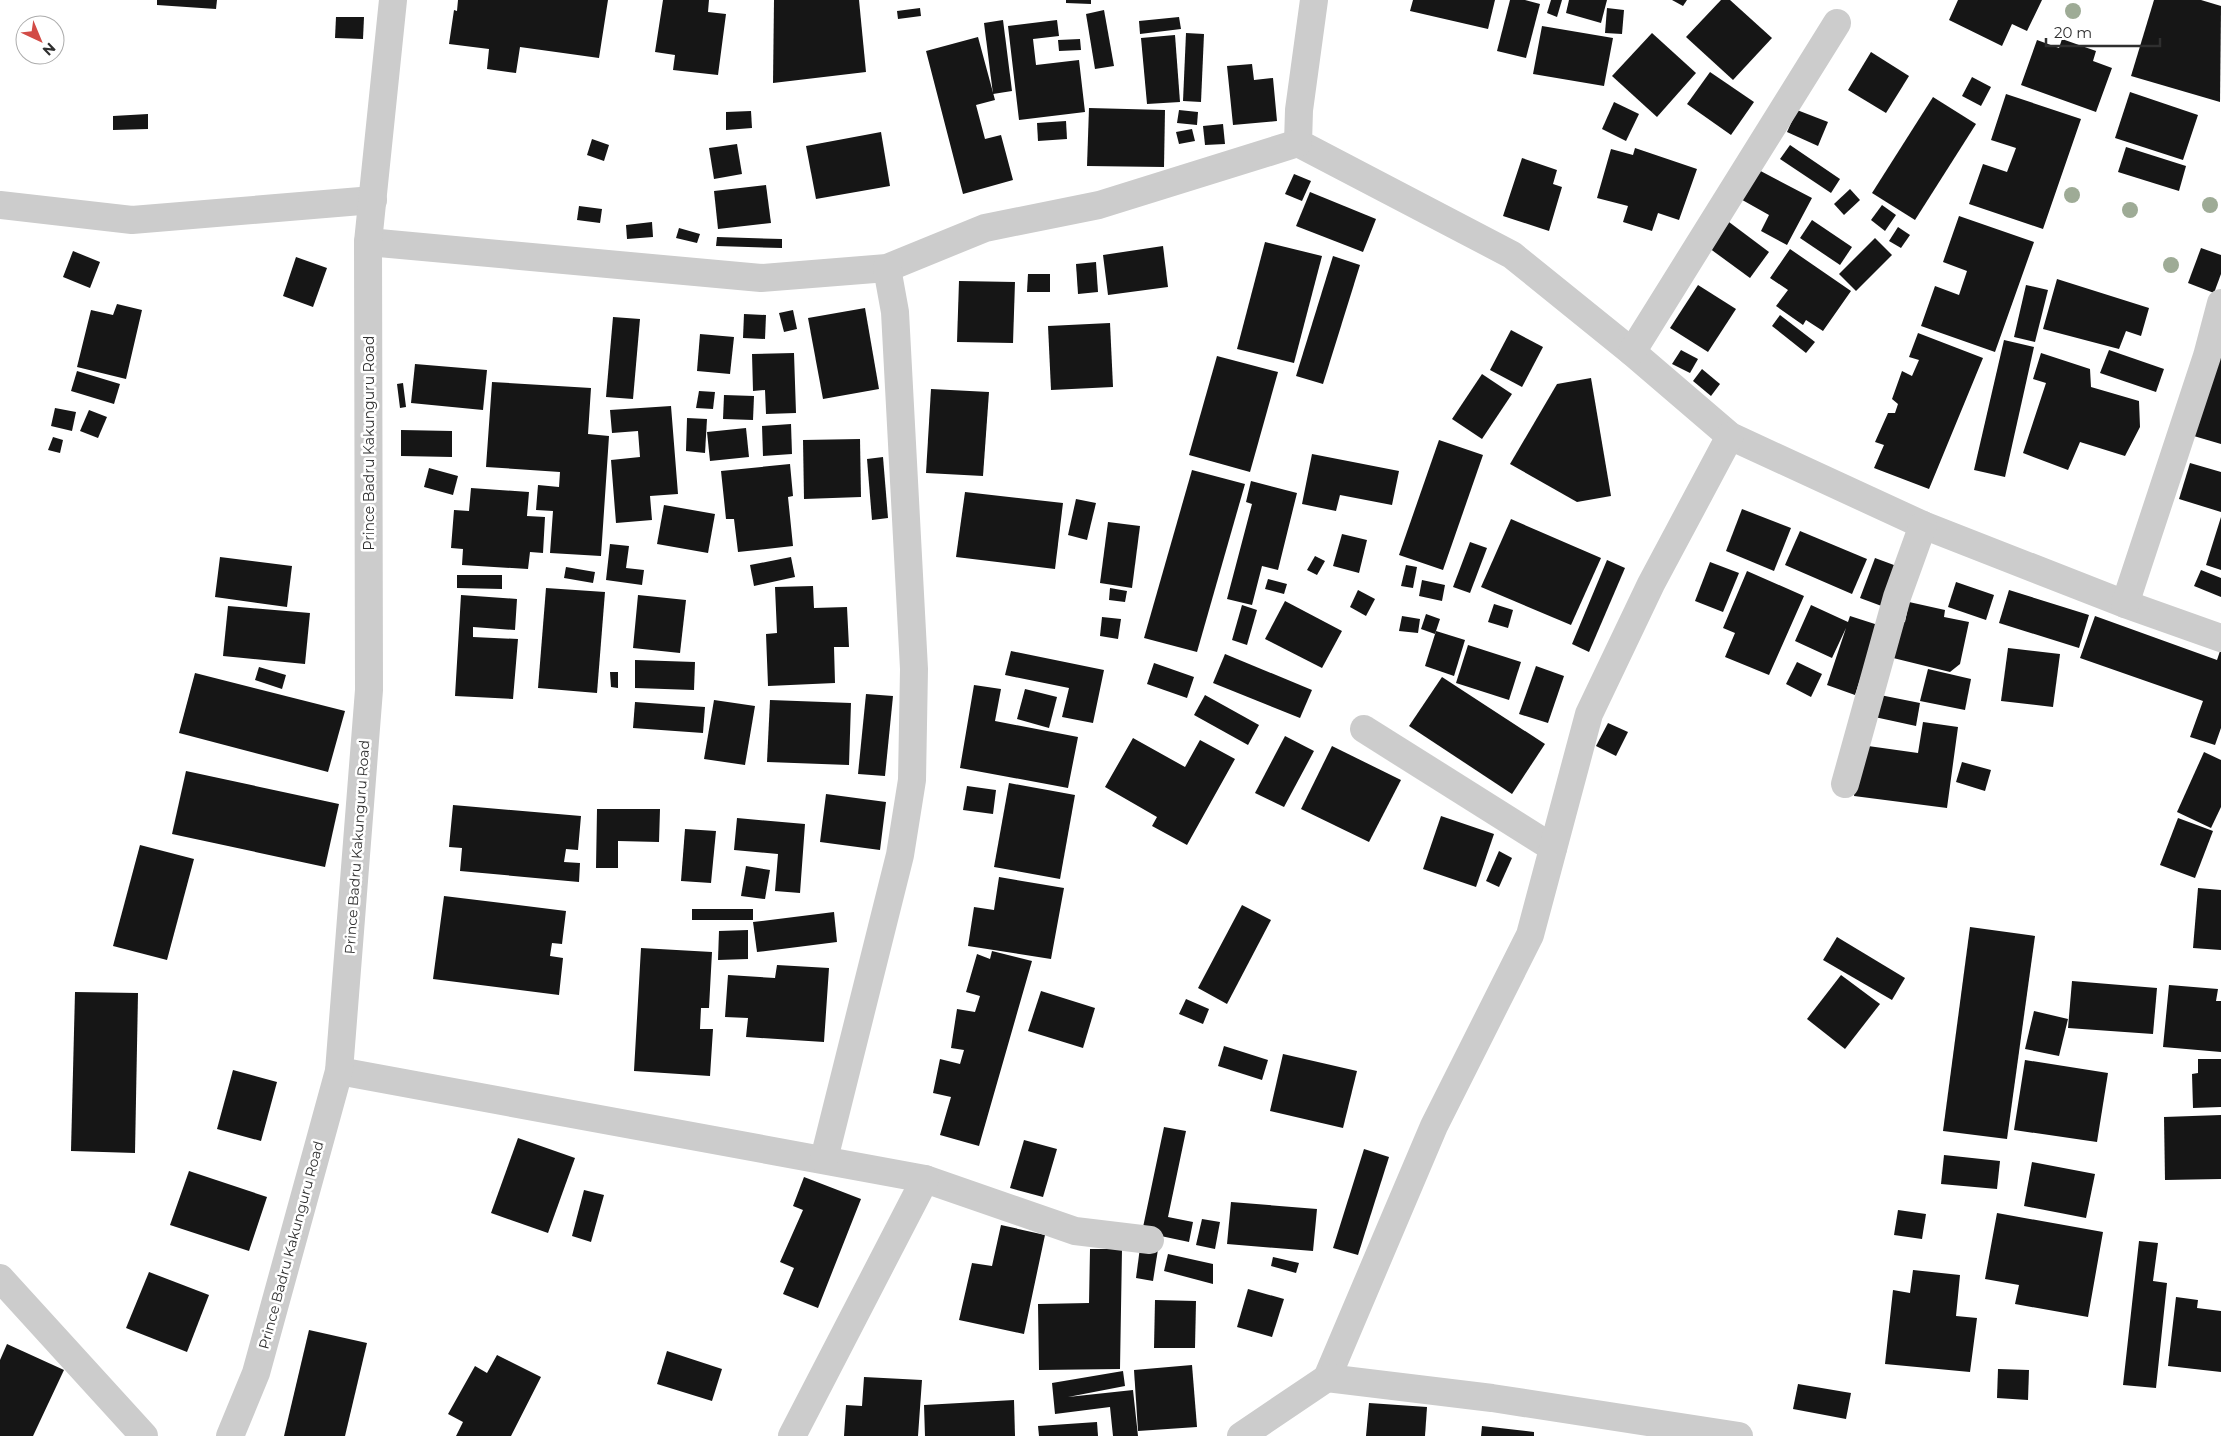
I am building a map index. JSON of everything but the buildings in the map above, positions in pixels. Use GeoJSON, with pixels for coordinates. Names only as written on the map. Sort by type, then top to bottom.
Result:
{"type":"FeatureCollection","features":[{"type":"Feature","properties":{"kind":"street","name":"Prince Badru Kakunguru Road"},"geometry":{"type":"LineString","coordinates":[[230,1436],[256,1373],[339,1071],[369,690],[368,242],[393,0]]}},
{"type":"Feature","properties":{"kind":"street"},"geometry":{"type":"LineString","coordinates":[[1298,143],[1299,110],[1314,0]]}},
{"type":"Feature","properties":{"kind":"street"},"geometry":{"type":"LineString","coordinates":[[1632,352],[1838,23]]}},
{"type":"Feature","properties":{"kind":"street"},"geometry":{"type":"LineString","coordinates":[[368,242],[761,278],[887,268],[985,228],[1099,205],[1298,143],[1512,254],[1632,352],[1730,436],[1923,525],[2125,604],[2221,638]]}},
{"type":"Feature","properties":{"kind":"street"},"geometry":{"type":"LineString","coordinates":[[0,205],[132,220],[373,200]]}},
{"type":"Feature","properties":{"kind":"street"},"geometry":{"type":"LineString","coordinates":[[824,1159],[900,855],[912,780],[914,669],[895,312],[887,268]]}},
{"type":"Feature","properties":{"kind":"street"},"geometry":{"type":"LineString","coordinates":[[2125,604],[2207,356],[2221,303]]}},
{"type":"Feature","properties":{"kind":"street"},"geometry":{"type":"LineString","coordinates":[[1241,1436],[1327,1378],[1434,1126],[1530,935],[1590,714],[1651,584],[1730,436]]}},
{"type":"Feature","properties":{"kind":"street"},"geometry":{"type":"LineString","coordinates":[[1845,784],[1897,597],[1923,525]]}},
{"type":"Feature","properties":{"kind":"street"},"geometry":{"type":"LineString","coordinates":[[1364,729],[1553,848]]}},
{"type":"Feature","properties":{"kind":"street"},"geometry":{"type":"LineString","coordinates":[[339,1071],[925,1179],[1075,1231],[1150,1240]]}},
{"type":"Feature","properties":{"kind":"street"},"geometry":{"type":"LineString","coordinates":[[792,1436],[925,1179]]}},
{"type":"Feature","properties":{"kind":"street"},"geometry":{"type":"LineString","coordinates":[[0,1278],[144,1436]]}},
{"type":"Feature","properties":{"kind":"street"},"geometry":{"type":"LineString","coordinates":[[1327,1378],[1492,1398],[1683,1432],[1739,1436]]}}]}
